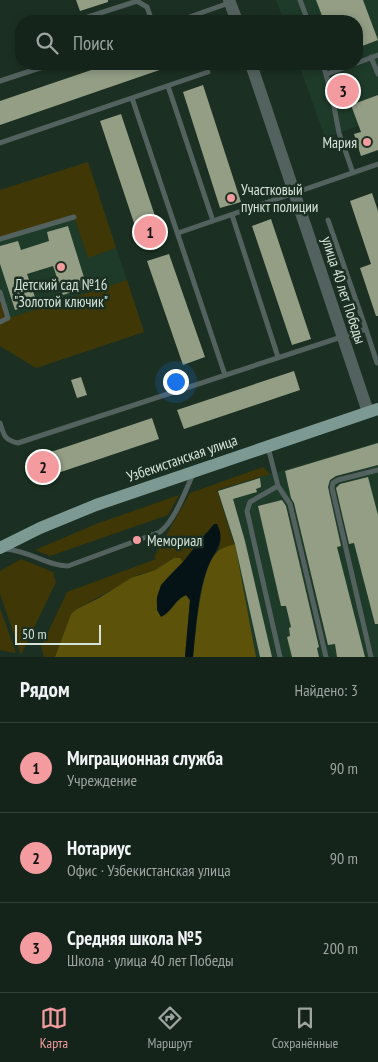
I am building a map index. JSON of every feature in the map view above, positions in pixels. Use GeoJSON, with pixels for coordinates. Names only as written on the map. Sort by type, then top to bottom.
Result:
{"type":"FeatureCollection","features":[{"type":"Feature","properties":{"kind":"main road","name":"Узбекистанская улица"},"geometry":{"type":"LineString","coordinates":[[0,548],[40,528],[88,509],[373,410]]}},
{"type":"Feature","properties":{"kind":"street"},"geometry":{"type":"LineString","coordinates":[[230,1],[235,15]]}},
{"type":"Feature","properties":{"kind":"street","name":"улица 40 лет Победы"},"geometry":{"type":"LineString","coordinates":[[253,70],[342,336],[373,410]]}},
{"type":"Feature","properties":{"kind":"lane"},"geometry":{"type":"LineString","coordinates":[[300,0],[306,15]]}},
{"type":"Feature","properties":{"kind":"lane"},"geometry":{"type":"LineString","coordinates":[[99,15],[136,1],[146,7],[149,15]]}},
{"type":"Feature","properties":{"kind":"lane"},"geometry":{"type":"LineString","coordinates":[[194,15],[230,1]]}},
{"type":"Feature","properties":{"kind":"lane"},"geometry":{"type":"LineString","coordinates":[[363,60],[378,55]]}},
{"type":"Feature","properties":{"kind":"lane"},"geometry":{"type":"LineString","coordinates":[[371,57],[378,74]]}},
{"type":"Feature","properties":{"kind":"lane"},"geometry":{"type":"LineString","coordinates":[[0,81],[34,70]]}},
{"type":"Feature","properties":{"kind":"lane"},"geometry":{"type":"LineString","coordinates":[[325,70],[337,124],[353,173]]}},
{"type":"Feature","properties":{"kind":"lane"},"geometry":{"type":"LineString","coordinates":[[326,74],[337,70]]}},
{"type":"Feature","properties":{"kind":"lane"},"geometry":{"type":"LineString","coordinates":[[0,143],[208,72]]}},
{"type":"Feature","properties":{"kind":"lane"},"geometry":{"type":"LineString","coordinates":[[168,86],[213,221]]}},
{"type":"Feature","properties":{"kind":"lane"},"geometry":{"type":"LineString","coordinates":[[132,98],[225,375]]}},
{"type":"Feature","properties":{"kind":"lane"},"geometry":{"type":"LineString","coordinates":[[178,233],[378,164]]}},
{"type":"Feature","properties":{"kind":"lane"},"geometry":{"type":"LineString","coordinates":[[232,215],[278,357]]}},
{"type":"Feature","properties":{"kind":"lane"},"geometry":{"type":"LineString","coordinates":[[0,239],[74,217]]}},
{"type":"Feature","properties":{"kind":"lane"},"geometry":{"type":"LineString","coordinates":[[328,220],[377,363]]}},
{"type":"Feature","properties":{"kind":"lane"},"geometry":{"type":"LineString","coordinates":[[0,292],[8,318],[0,322]]}},
{"type":"Feature","properties":{"kind":"lane"},"geometry":{"type":"LineString","coordinates":[[0,423],[5,437],[10,441],[18,443],[366,329]]}},
{"type":"Feature","properties":{"kind":"lane"},"geometry":{"type":"LineString","coordinates":[[268,446],[278,486],[290,504],[326,657]]}},
{"type":"Feature","properties":{"kind":"lane"},"geometry":{"type":"LineString","coordinates":[[371,657],[332,488],[333,483],[338,480],[377,470],[378,478]]}},
{"type":"Feature","properties":{"kind":"lane"},"geometry":{"type":"LineString","coordinates":[[0,548],[26,552],[60,566],[68,566],[160,532],[166,527],[186,491],[194,471]]}},
{"type":"Feature","properties":{"kind":"lane"},"geometry":{"type":"LineString","coordinates":[[278,486],[250,502],[247,511],[280,657]]}},
{"type":"Feature","properties":{"kind":"shaded area"},"geometry":{"type":"Polygon","coordinates":[[[276,0],[378,0],[378,119],[325,138],[301,70],[363,70],[363,15],[282,15],[276,0]]]}},
{"type":"Feature","properties":{"kind":"shaded area","name":"Детский сад №16 \"Золотой ключик\""},"geometry":{"type":"Polygon","coordinates":[[[88,162],[144,332],[36,368],[0,346],[0,190],[88,162]]]}},
{"type":"Feature","properties":{"kind":"shaded area"},"geometry":{"type":"Polygon","coordinates":[[[88,162],[116,248],[88,258],[74,217],[0,239],[0,190],[88,162]]]}},
{"type":"Feature","properties":{"kind":"shaded area"},"geometry":{"type":"Polygon","coordinates":[[[127,280],[144,332],[36,368],[0,346],[0,292],[9,318],[127,280]]]}},
{"type":"Feature","properties":{"kind":"shaded area"},"geometry":{"type":"Polygon","coordinates":[[[378,442],[378,657],[254,657],[216,490],[378,442]]]}},
{"type":"Feature","properties":{"kind":"shaded area"},"geometry":{"type":"Polygon","coordinates":[[[263,467],[270,474],[217,490],[234,544],[218,551],[220,544],[206,532],[183,562],[180,558],[174,558],[155,570],[140,574],[77,609],[71,614],[55,657],[44,657],[41,647],[67,592],[156,559],[154,557],[190,493],[263,467]]]}},
{"type":"Feature","properties":{"kind":"shaded area"},"geometry":{"type":"Polygon","coordinates":[[[179,495],[168,515],[50,556],[35,550],[96,524],[179,495]]]}},
{"type":"Feature","properties":{"kind":"shaded area"},"geometry":{"type":"Polygon","coordinates":[[[214,524],[217,524],[219,530],[220,543],[203,581],[198,607],[193,657],[185,657],[190,600],[186,595],[182,597],[161,617],[157,610],[157,598],[161,585],[183,562],[214,524]]]}},
{"type":"Feature","properties":{"kind":"shaded area"},"geometry":{"type":"Polygon","coordinates":[[[235,544],[256,657],[193,657],[197,617],[206,572],[217,552],[235,544]]]}},
{"type":"Feature","properties":{"kind":"shaded area"},"geometry":{"type":"Polygon","coordinates":[[[174,558],[180,558],[183,562],[166,580],[158,593],[157,600],[161,616],[168,612],[182,597],[186,595],[190,600],[185,657],[55,657],[71,614],[77,609],[131,578],[155,570],[174,558]]]}},
{"type":"Feature","properties":{"kind":"shaded area"},"geometry":{"type":"Polygon","coordinates":[[[21,559],[53,572],[56,582],[21,655],[0,594],[0,571],[21,559]]]}},
{"type":"Feature","properties":{"kind":"shaded area"},"geometry":{"type":"Polygon","coordinates":[[[0,608],[16,653],[0,650],[0,608]]]}},
{"type":"Feature","properties":{"kind":"building"},"geometry":{"type":"Polygon","coordinates":[[[76,0],[108,0],[108,2],[80,11],[76,0]]]}},
{"type":"Feature","properties":{"kind":"building"},"geometry":{"type":"Polygon","coordinates":[[[316,0],[363,0],[378,40],[363,46],[363,15],[322,15],[316,0]]]}},
{"type":"Feature","properties":{"kind":"building"},"geometry":{"type":"Polygon","coordinates":[[[91,70],[160,70],[0,125],[0,101],[91,70]]]}},
{"type":"Feature","properties":{"kind":"building"},"geometry":{"type":"Polygon","coordinates":[[[203,85],[241,202],[220,208],[183,92],[203,85]]]}},
{"type":"Feature","properties":{"kind":"building"},"geometry":{"type":"Polygon","coordinates":[[[378,95],[378,150],[361,156],[354,134],[361,132],[351,105],[378,95]]]}},
{"type":"Feature","properties":{"kind":"building"},"geometry":{"type":"Polygon","coordinates":[[[121,114],[160,231],[139,238],[100,121],[121,114]]]}},
{"type":"Feature","properties":{"kind":"building"},"geometry":{"type":"Polygon","coordinates":[[[372,193],[378,211],[378,316],[376,316],[360,268],[371,264],[350,201],[372,193]]]}},
{"type":"Feature","properties":{"kind":"building"},"geometry":{"type":"Polygon","coordinates":[[[271,219],[311,339],[292,345],[252,226],[271,219]]]}},
{"type":"Feature","properties":{"kind":"building"},"geometry":{"type":"Polygon","coordinates":[[[68,226],[87,287],[63,295],[53,266],[27,274],[37,303],[15,310],[0,264],[0,246],[18,241],[21,250],[49,241],[47,232],[68,226]]]}},
{"type":"Feature","properties":{"kind":"building"},"geometry":{"type":"Polygon","coordinates":[[[169,254],[205,357],[183,365],[147,261],[169,254]]]}},
{"type":"Feature","properties":{"kind":"building"},"geometry":{"type":"Polygon","coordinates":[[[294,371],[300,390],[184,429],[177,410],[294,371]]]}},
{"type":"Feature","properties":{"kind":"building"},"geometry":{"type":"Polygon","coordinates":[[[81,377],[87,395],[77,398],[71,380],[81,377]]]}},
{"type":"Feature","properties":{"kind":"building"},"geometry":{"type":"Polygon","coordinates":[[[152,418],[159,439],[43,478],[36,457],[152,418]]]}},
{"type":"Feature","properties":{"kind":"building"},"geometry":{"type":"Polygon","coordinates":[[[378,443],[378,465],[336,476],[330,480],[328,487],[341,546],[337,547],[365,657],[337,657],[335,644],[328,645],[285,471],[378,443]]]}},
{"type":"Feature","properties":{"kind":"building"},"geometry":{"type":"Polygon","coordinates":[[[368,477],[378,515],[378,624],[375,624],[354,543],[349,544],[336,488],[340,484],[368,477]]]}},
{"type":"Feature","properties":{"kind":"building"},"geometry":{"type":"Polygon","coordinates":[[[260,478],[261,487],[256,489],[257,492],[233,499],[245,541],[272,657],[260,657],[235,544],[218,491],[260,478]]]}},
{"type":"Feature","properties":{"kind":"building"},"geometry":{"type":"Polygon","coordinates":[[[282,500],[286,506],[319,647],[317,648],[319,657],[292,657],[287,637],[290,636],[289,628],[291,627],[286,606],[281,606],[258,506],[282,500]]]}},
{"type":"Feature","properties":{"kind":"place","name":"Средняя школа №5"},"geometry":{"type":"Point","coordinates":[343,91]}},
{"type":"Feature","properties":{"kind":"place","name":"Мария"},"geometry":{"type":"Point","coordinates":[367,142]}},
{"type":"Feature","properties":{"kind":"place","name":"Участковый пункт полиции"},"geometry":{"type":"Point","coordinates":[231,198]}},
{"type":"Feature","properties":{"kind":"place","name":"Миграционная служба"},"geometry":{"type":"Point","coordinates":[150,232]}},
{"type":"Feature","properties":{"kind":"place","name":"Детский сад №16 \"Золотой ключик\""},"geometry":{"type":"Point","coordinates":[61,267]}},
{"type":"Feature","properties":{"kind":"place","name":"Нотариус"},"geometry":{"type":"Point","coordinates":[43,467]}},
{"type":"Feature","properties":{"kind":"place","name":"Мемориал"},"geometry":{"type":"Point","coordinates":[137,540]}}]}
